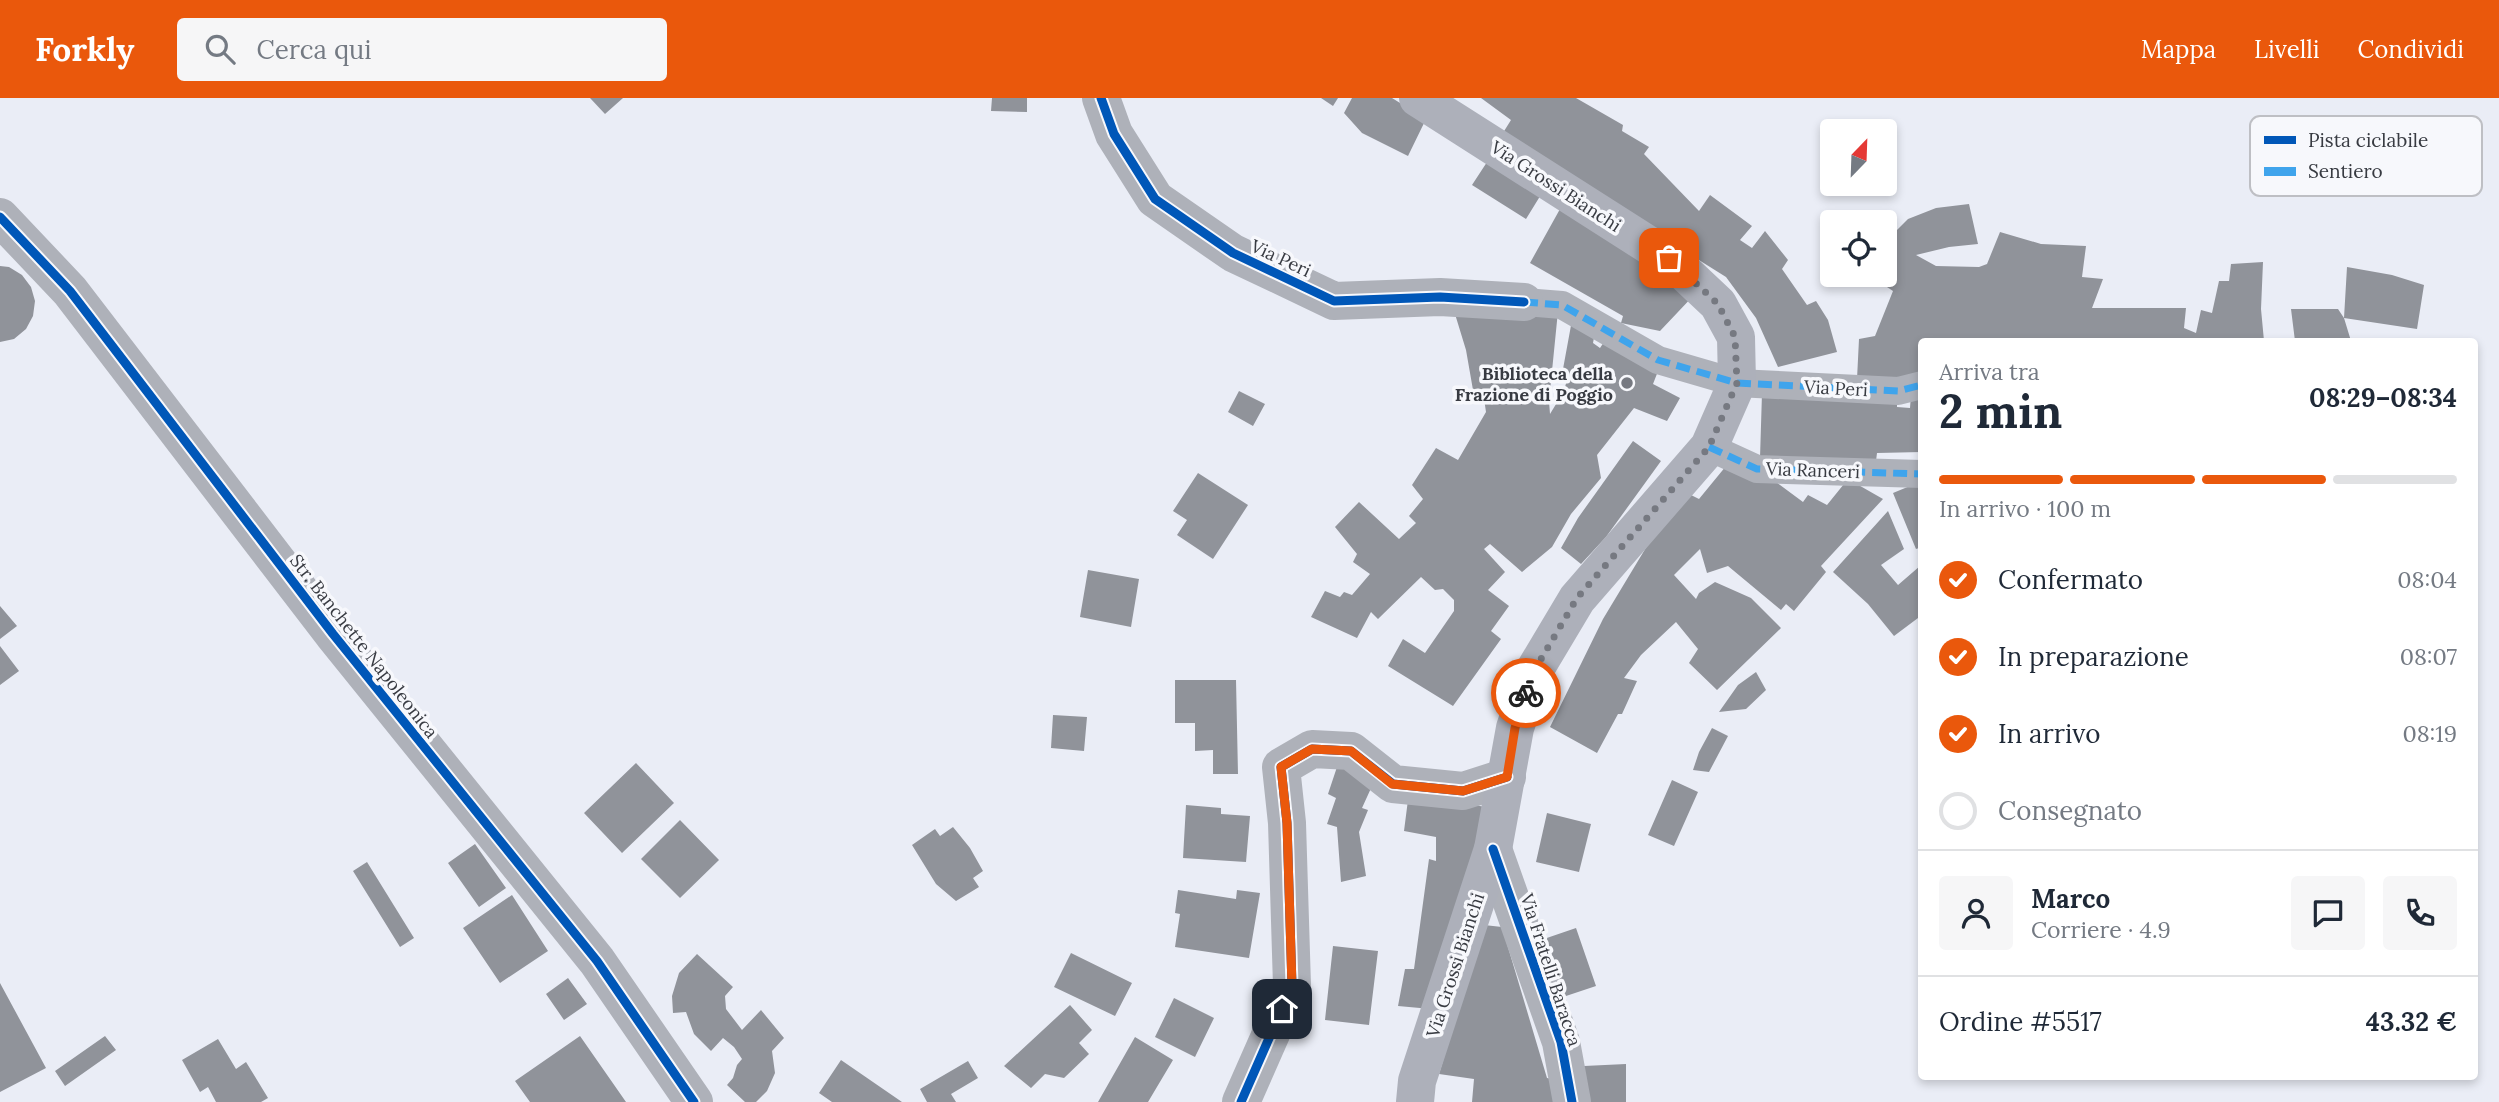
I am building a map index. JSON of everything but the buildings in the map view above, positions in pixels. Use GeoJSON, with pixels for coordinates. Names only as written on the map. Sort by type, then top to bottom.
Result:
{"type":"FeatureCollection","features":[{"type":"Feature","properties":{"kind":"main road","name":"Via Grossi Bianchi"},"geometry":{"type":"LineString","coordinates":[[1415,1102],[1417,1080],[1493,849],[1515,728],[1534,671],[1577,598],[1709,447],[1737,383],[1735,337],[1718,304],[1669,258],[1418,98]]}},
{"type":"Feature","properties":{"kind":"street","name":"Via Peri"},"geometry":{"type":"LineString","coordinates":[[1101,98],[1114,134],[1155,199],[1233,253],[1334,300],[1440,297],[1562,305],[1658,360],[1737,383],[1898,391],[1918,386]]}},
{"type":"Feature","properties":{"kind":"street","name":"Str. Banchette Napoleonica"},"geometry":{"type":"LineString","coordinates":[[0,217],[70,291],[333,634],[597,961],[694,1102]]}},
{"type":"Feature","properties":{"kind":"street","name":"Via Ranceri"},"geometry":{"type":"LineString","coordinates":[[1709,447],[1757,468],[1918,474]]}},
{"type":"Feature","properties":{"kind":"street"},"geometry":{"type":"LineString","coordinates":[[1241,1102],[1292,986],[1287,823],[1281,767],[1312,749],[1351,751],[1392,784],[1463,791],[1507,777]]}},
{"type":"Feature","properties":{"kind":"street","name":"Via Fratelli Baracca"},"geometry":{"type":"LineString","coordinates":[[1493,849],[1561,1042],[1572,1102]]}},
{"type":"Feature","properties":{"kind":"marked path"},"geometry":{"type":"LineString","coordinates":[[1524,302],[1562,305],[1658,360],[1737,383],[1898,391],[1918,386]]}},
{"type":"Feature","properties":{"kind":"marked path"},"geometry":{"type":"LineString","coordinates":[[1709,447],[1757,469],[1918,474]]}},
{"type":"Feature","properties":{"kind":"cycle path"},"geometry":{"type":"LineString","coordinates":[[1101,98],[1114,134],[1155,199],[1233,253],[1334,301],[1440,297],[1524,302]]}},
{"type":"Feature","properties":{"kind":"cycle path"},"geometry":{"type":"LineString","coordinates":[[0,217],[70,291],[333,634],[597,961],[694,1102]]}},
{"type":"Feature","properties":{"kind":"cycle path"},"geometry":{"type":"LineString","coordinates":[[1241,1102],[1292,986],[1287,823],[1281,767],[1312,749],[1351,751],[1393,784],[1463,791],[1507,777]]}},
{"type":"Feature","properties":{"kind":"cycle path"},"geometry":{"type":"LineString","coordinates":[[1493,849],[1561,1042],[1572,1102]]}},
{"type":"Feature","properties":{"kind":"way so far"},"geometry":{"type":"LineString","coordinates":[[1526,693],[1534,671],[1577,598],[1709,447],[1737,383],[1735,337],[1718,304],[1669,258]]}},
{"type":"Feature","properties":{"kind":"place","name":"Biblioteca della Frazione di Poggio"},"geometry":{"type":"Point","coordinates":[1627,383]}},
{"type":"Feature","properties":{"kind":"route"},"geometry":{"type":"LineString","coordinates":[[1282,1009],[1292,986],[1287,823],[1281,767],[1312,749],[1351,751],[1392,784],[1463,791],[1507,777],[1515,728],[1526,693]]}}]}
